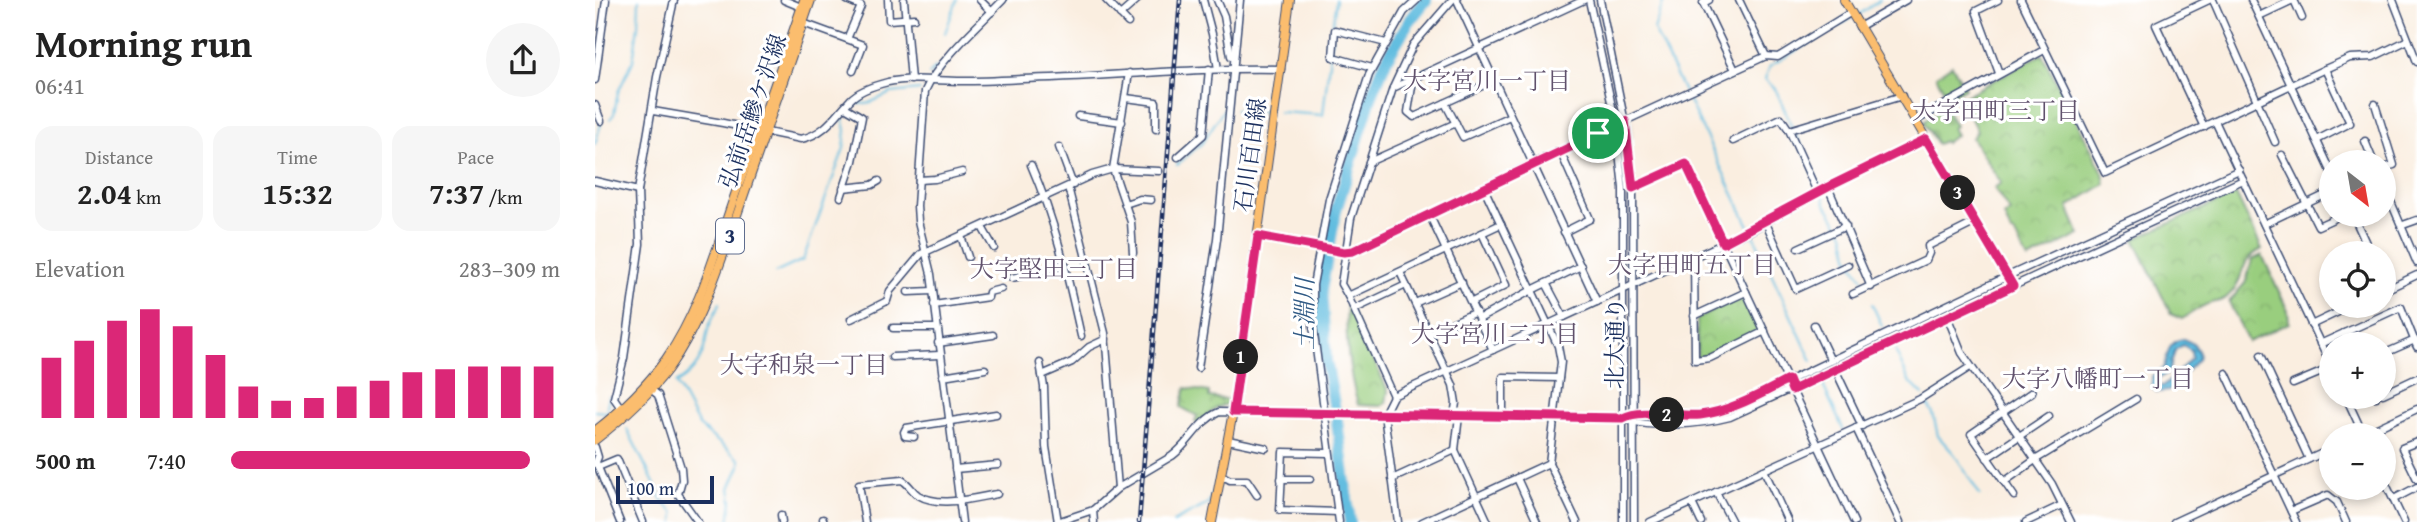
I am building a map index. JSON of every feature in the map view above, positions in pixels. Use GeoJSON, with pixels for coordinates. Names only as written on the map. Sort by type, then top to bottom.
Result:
{"type":"FeatureCollection","features":[{"type":"Feature","properties":{"kind":"main road","name":"弘前岳鰺ケ沢線"},"geometry":{"type":"LineString","coordinates":[[595,440],[648,387],[681,348],[695,324],[736,220],[763,132],[811,0]]}},
{"type":"Feature","properties":{"kind":"main road","name":"石川百田線"},"geometry":{"type":"LineString","coordinates":[[1212,522],[1233,412],[1290,0]]}},
{"type":"Feature","properties":{"kind":"main road"},"geometry":{"type":"LineString","coordinates":[[1844,0],[2013,286]]}},
{"type":"Feature","properties":{"kind":"main road","name":"3"},"geometry":{"type":"LineString","coordinates":[[763,132],[803,4]]}},
{"type":"Feature","properties":{"kind":"main road","name":"3"},"geometry":{"type":"LineString","coordinates":[[595,431],[624,412]]}},
{"type":"Feature","properties":{"kind":"street"},"geometry":{"type":"LineString","coordinates":[[595,80],[598,38],[607,0]]}},
{"type":"Feature","properties":{"kind":"street"},"geometry":{"type":"LineString","coordinates":[[624,412],[614,398],[624,358],[641,244],[638,191],[657,77],[674,0]]}},
{"type":"Feature","properties":{"kind":"street"},"geometry":{"type":"LineString","coordinates":[[784,0],[803,4]]}},
{"type":"Feature","properties":{"kind":"street"},"geometry":{"type":"LineString","coordinates":[[847,0],[861,6],[848,39]]}},
{"type":"Feature","properties":{"kind":"street"},"geometry":{"type":"LineString","coordinates":[[888,0],[889,20],[910,18]]}},
{"type":"Feature","properties":{"kind":"street"},"geometry":{"type":"LineString","coordinates":[[904,0],[910,18],[911,80]]}},
{"type":"Feature","properties":{"kind":"street"},"geometry":{"type":"LineString","coordinates":[[980,0],[992,12]]}},
{"type":"Feature","properties":{"kind":"street"},"geometry":{"type":"LineString","coordinates":[[963,522],[933,291],[927,251],[918,221],[925,91],[930,79],[1003,0]]}},
{"type":"Feature","properties":{"kind":"street"},"geometry":{"type":"LineString","coordinates":[[1106,0],[1128,23]]}},
{"type":"Feature","properties":{"kind":"street"},"geometry":{"type":"LineString","coordinates":[[1120,15],[1137,0]]}},
{"type":"Feature","properties":{"kind":"street"},"geometry":{"type":"LineString","coordinates":[[1203,0],[1218,69]]}},
{"type":"Feature","properties":{"kind":"street"},"geometry":{"type":"LineString","coordinates":[[1217,0],[1224,16],[1231,51],[1231,68]]}},
{"type":"Feature","properties":{"kind":"street"},"geometry":{"type":"LineString","coordinates":[[1198,368],[1217,239],[1231,68],[1240,0]]}},
{"type":"Feature","properties":{"kind":"street"},"geometry":{"type":"LineString","coordinates":[[1339,522],[1313,326],[1313,285],[1333,188],[1372,68],[1404,12],[1417,0]]}},
{"type":"Feature","properties":{"kind":"street"},"geometry":{"type":"LineString","coordinates":[[1393,396],[1355,309],[1341,284],[1343,251],[1393,88],[1413,45],[1455,0],[1597,302]]}},
{"type":"Feature","properties":{"kind":"street"},"geometry":{"type":"LineString","coordinates":[[1393,88],[1587,0],[1616,125],[1623,188],[1623,522]]}},
{"type":"Feature","properties":{"kind":"street","name":"北大通り"},"geometry":{"type":"LineString","coordinates":[[1600,0],[1625,121],[1633,188],[1634,522]]}},
{"type":"Feature","properties":{"kind":"street"},"geometry":{"type":"LineString","coordinates":[[1709,0],[1703,3],[1735,70]]}},
{"type":"Feature","properties":{"kind":"street"},"geometry":{"type":"LineString","coordinates":[[1739,0],[1766,56]]}},
{"type":"Feature","properties":{"kind":"street"},"geometry":{"type":"LineString","coordinates":[[1258,236],[1353,251],[1735,70],[1766,56],[1778,57],[1854,19],[1906,0]]}},
{"type":"Feature","properties":{"kind":"street"},"geometry":{"type":"LineString","coordinates":[[1998,0],[1976,10],[1999,73]]}},
{"type":"Feature","properties":{"kind":"street"},"geometry":{"type":"LineString","coordinates":[[2021,0],[2105,173],[2350,58],[2372,57],[2412,43]]}},
{"type":"Feature","properties":{"kind":"street"},"geometry":{"type":"LineString","coordinates":[[2189,0],[2192,8]]}},
{"type":"Feature","properties":{"kind":"street"},"geometry":{"type":"LineString","coordinates":[[2204,127],[2156,24],[2211,0],[2274,142]]}},
{"type":"Feature","properties":{"kind":"street"},"geometry":{"type":"LineString","coordinates":[[2251,0],[2321,150]]}},
{"type":"Feature","properties":{"kind":"street"},"geometry":{"type":"LineString","coordinates":[[2259,16],[2294,0],[2302,18]]}},
{"type":"Feature","properties":{"kind":"street"},"geometry":{"type":"LineString","coordinates":[[2393,0],[2412,43],[2417,62]]}},
{"type":"Feature","properties":{"kind":"street"},"geometry":{"type":"LineString","coordinates":[[803,23],[863,45],[853,72]]}},
{"type":"Feature","properties":{"kind":"street"},"geometry":{"type":"LineString","coordinates":[[1372,68],[1332,57],[1335,30],[1386,43]]}},
{"type":"Feature","properties":{"kind":"street"},"geometry":{"type":"LineString","coordinates":[[1915,121],[2044,50]]}},
{"type":"Feature","properties":{"kind":"street"},"geometry":{"type":"LineString","coordinates":[[653,111],[793,139],[809,138],[826,127],[851,99],[873,87],[890,82],[1231,68],[1281,69]]}},
{"type":"Feature","properties":{"kind":"street"},"geometry":{"type":"LineString","coordinates":[[1178,157],[1203,135],[1209,69]]}},
{"type":"Feature","properties":{"kind":"street"},"geometry":{"type":"LineString","coordinates":[[2316,140],[2350,123],[2325,69]]}},
{"type":"Feature","properties":{"kind":"street"},"geometry":{"type":"LineString","coordinates":[[1129,73],[1113,169],[1131,222],[1133,253]]}},
{"type":"Feature","properties":{"kind":"street"},"geometry":{"type":"LineString","coordinates":[[1413,79],[1408,112],[1414,117],[1493,81]]}},
{"type":"Feature","properties":{"kind":"street"},"geometry":{"type":"LineString","coordinates":[[1792,128],[1902,96]]}},
{"type":"Feature","properties":{"kind":"street"},"geometry":{"type":"LineString","coordinates":[[1126,98],[1156,102],[1156,129]]}},
{"type":"Feature","properties":{"kind":"street"},"geometry":{"type":"LineString","coordinates":[[1445,103],[1463,138],[1510,116]]}},
{"type":"Feature","properties":{"kind":"street"},"geometry":{"type":"LineString","coordinates":[[2375,104],[2389,150]]}},
{"type":"Feature","properties":{"kind":"street"},"geometry":{"type":"LineString","coordinates":[[595,105],[601,121]]}},
{"type":"Feature","properties":{"kind":"street"},"geometry":{"type":"LineString","coordinates":[[841,197],[853,161],[862,117],[845,107]]}},
{"type":"Feature","properties":{"kind":"street"},"geometry":{"type":"LineString","coordinates":[[1078,116],[1122,122]]}},
{"type":"Feature","properties":{"kind":"street"},"geometry":{"type":"LineString","coordinates":[[1733,141],[1781,118],[1792,128],[1822,190],[1846,226],[1871,287]]}},
{"type":"Feature","properties":{"kind":"street"},"geometry":{"type":"LineString","coordinates":[[2215,121],[2319,342]]}},
{"type":"Feature","properties":{"kind":"street"},"geometry":{"type":"LineString","coordinates":[[1370,162],[1455,123]]}},
{"type":"Feature","properties":{"kind":"street"},"geometry":{"type":"LineString","coordinates":[[1398,522],[1384,414],[1393,396],[1723,243],[1926,139]]}},
{"type":"Feature","properties":{"kind":"street"},"geometry":{"type":"LineString","coordinates":[[2365,141],[2369,150]]}},
{"type":"Feature","properties":{"kind":"street"},"geometry":{"type":"LineString","coordinates":[[1059,147],[1071,186],[1106,339],[1118,488]]}},
{"type":"Feature","properties":{"kind":"street"},"geometry":{"type":"LineString","coordinates":[[1560,151],[1590,219],[1564,232]]}},
{"type":"Feature","properties":{"kind":"street"},"geometry":{"type":"LineString","coordinates":[[2282,155],[2319,226]]}},
{"type":"Feature","properties":{"kind":"street"},"geometry":{"type":"LineString","coordinates":[[1633,188],[1686,164],[1854,522]]}},
{"type":"Feature","properties":{"kind":"street"},"geometry":{"type":"LineString","coordinates":[[1031,165],[1045,198],[1066,265],[1080,336]]}},
{"type":"Feature","properties":{"kind":"street"},"geometry":{"type":"LineString","coordinates":[[851,319],[887,301],[890,291],[921,254],[927,251],[1092,175],[1113,169],[1159,171]]}},
{"type":"Feature","properties":{"kind":"street"},"geometry":{"type":"LineString","coordinates":[[1623,418],[1632,413],[1680,416],[1713,412],[1744,402],[2239,170]]}},
{"type":"Feature","properties":{"kind":"street"},"geometry":{"type":"LineString","coordinates":[[919,180],[962,172]]}},
{"type":"Feature","properties":{"kind":"street"},"geometry":{"type":"LineString","coordinates":[[1039,363],[1045,387],[1046,447],[1058,522],[1093,510],[1118,488],[1180,451],[1208,417],[1219,412],[1623,418],[1633,422],[1686,424],[1730,417],[2243,180]]}},
{"type":"Feature","properties":{"kind":"street"},"geometry":{"type":"LineString","coordinates":[[595,181],[638,191]]}},
{"type":"Feature","properties":{"kind":"street"},"geometry":{"type":"LineString","coordinates":[[843,188],[879,181]]}},
{"type":"Feature","properties":{"kind":"street"},"geometry":{"type":"LineString","coordinates":[[1484,188],[1558,346],[1561,362],[1549,463],[1577,522]]}},
{"type":"Feature","properties":{"kind":"street"},"geometry":{"type":"LineString","coordinates":[[2264,224],[2319,198]]}},
{"type":"Feature","properties":{"kind":"street"},"geometry":{"type":"LineString","coordinates":[[1125,204],[1140,199],[1151,201]]}},
{"type":"Feature","properties":{"kind":"street"},"geometry":{"type":"LineString","coordinates":[[2396,210],[2417,263]]}},
{"type":"Feature","properties":{"kind":"street"},"geometry":{"type":"LineString","coordinates":[[1429,214],[1493,349]]}},
{"type":"Feature","properties":{"kind":"street"},"geometry":{"type":"LineString","coordinates":[[2403,225],[2417,220]]}},
{"type":"Feature","properties":{"kind":"street"},"geometry":{"type":"LineString","coordinates":[[1765,221],[1796,289],[1848,265]]}},
{"type":"Feature","properties":{"kind":"street"},"geometry":{"type":"LineString","coordinates":[[1853,294],[1926,260],[1928,246],[1976,222]]}},
{"type":"Feature","properties":{"kind":"street"},"geometry":{"type":"LineString","coordinates":[[1348,296],[1501,224]]}},
{"type":"Feature","properties":{"kind":"street"},"geometry":{"type":"LineString","coordinates":[[1798,248],[1846,226]]}},
{"type":"Feature","properties":{"kind":"street"},"geometry":{"type":"LineString","coordinates":[[982,227],[993,248]]}},
{"type":"Feature","properties":{"kind":"street"},"geometry":{"type":"LineString","coordinates":[[1472,302],[1506,285],[1482,233]]}},
{"type":"Feature","properties":{"kind":"street"},"geometry":{"type":"LineString","coordinates":[[961,236],[968,257]]}},
{"type":"Feature","properties":{"kind":"street"},"geometry":{"type":"LineString","coordinates":[[1693,256],[1695,360],[1710,358],[1765,331]]}},
{"type":"Feature","properties":{"kind":"street"},"geometry":{"type":"LineString","coordinates":[[1011,278],[1066,265]]}},
{"type":"Feature","properties":{"kind":"street"},"geometry":{"type":"LineString","coordinates":[[1429,333],[1478,315],[1581,267]]}},
{"type":"Feature","properties":{"kind":"street"},"geometry":{"type":"LineString","coordinates":[[1400,272],[1455,391],[1455,450],[1488,522]]}},
{"type":"Feature","properties":{"kind":"street"},"geometry":{"type":"LineString","coordinates":[[2396,285],[2417,275]]}},
{"type":"Feature","properties":{"kind":"street"},"geometry":{"type":"LineString","coordinates":[[1415,303],[1462,282]]}},
{"type":"Feature","properties":{"kind":"street"},"geometry":{"type":"LineString","coordinates":[[1546,283],[1564,317]]}},
{"type":"Feature","properties":{"kind":"street"},"geometry":{"type":"LineString","coordinates":[[1355,309],[1406,285]]}},
{"type":"Feature","properties":{"kind":"street"},"geometry":{"type":"LineString","coordinates":[[934,305],[988,297],[989,292],[1000,289]]}},
{"type":"Feature","properties":{"kind":"street"},"geometry":{"type":"LineString","coordinates":[[908,292],[933,291]]}},
{"type":"Feature","properties":{"kind":"street"},"geometry":{"type":"LineString","coordinates":[[1694,316],[1746,292]]}},
{"type":"Feature","properties":{"kind":"street"},"geometry":{"type":"LineString","coordinates":[[2346,332],[2401,307],[2416,343],[2396,350]]}},
{"type":"Feature","properties":{"kind":"street"},"geometry":{"type":"LineString","coordinates":[[1947,316],[1970,367],[2035,460],[2071,522]]}},
{"type":"Feature","properties":{"kind":"street"},"geometry":{"type":"LineString","coordinates":[[2311,325],[2326,318]]}},
{"type":"Feature","properties":{"kind":"street"},"geometry":{"type":"LineString","coordinates":[[1814,325],[1831,361]]}},
{"type":"Feature","properties":{"kind":"street"},"geometry":{"type":"LineString","coordinates":[[893,328],[937,328]]}},
{"type":"Feature","properties":{"kind":"street"},"geometry":{"type":"LineString","coordinates":[[939,343],[992,335]]}},
{"type":"Feature","properties":{"kind":"street"},"geometry":{"type":"LineString","coordinates":[[1042,374],[1072,362],[1089,347],[1106,339]]}},
{"type":"Feature","properties":{"kind":"street"},"geometry":{"type":"LineString","coordinates":[[892,358],[940,355]]}},
{"type":"Feature","properties":{"kind":"street"},"geometry":{"type":"LineString","coordinates":[[2261,355],[2309,460]]}},
{"type":"Feature","properties":{"kind":"street"},"geometry":{"type":"LineString","coordinates":[[1650,522],[1920,399],[1970,367]]}},
{"type":"Feature","properties":{"kind":"street"},"geometry":{"type":"LineString","coordinates":[[943,376],[985,369]]}},
{"type":"Feature","properties":{"kind":"street"},"geometry":{"type":"LineString","coordinates":[[1835,369],[1900,522]]}},
{"type":"Feature","properties":{"kind":"street"},"geometry":{"type":"LineString","coordinates":[[2226,373],[2296,522]]}},
{"type":"Feature","properties":{"kind":"street"},"geometry":{"type":"LineString","coordinates":[[2293,384],[2305,383],[2319,374]]}},
{"type":"Feature","properties":{"kind":"street"},"geometry":{"type":"LineString","coordinates":[[1503,416],[1503,377],[1559,378]]}},
{"type":"Feature","properties":{"kind":"street"},"geometry":{"type":"LineString","coordinates":[[2396,388],[2417,378]]}},
{"type":"Feature","properties":{"kind":"street"},"geometry":{"type":"LineString","coordinates":[[648,387],[658,395],[681,468],[682,480],[678,494],[698,522]]}},
{"type":"Feature","properties":{"kind":"street"},"geometry":{"type":"LineString","coordinates":[[2014,496],[1971,434],[2032,392]]}},
{"type":"Feature","properties":{"kind":"street"},"geometry":{"type":"LineString","coordinates":[[2004,482],[2035,460],[2136,399]]}},
{"type":"Feature","properties":{"kind":"street"},"geometry":{"type":"LineString","coordinates":[[2387,423],[2417,409]]}},
{"type":"Feature","properties":{"kind":"street"},"geometry":{"type":"LineString","coordinates":[[914,438],[905,436],[906,428],[996,414]]}},
{"type":"Feature","properties":{"kind":"street"},"geometry":{"type":"LineString","coordinates":[[1987,457],[2049,416]]}},
{"type":"Feature","properties":{"kind":"street"},"geometry":{"type":"LineString","coordinates":[[1227,440],[1266,448]]}},
{"type":"Feature","properties":{"kind":"street"},"geometry":{"type":"LineString","coordinates":[[2417,442],[2402,448],[2417,479]]}},
{"type":"Feature","properties":{"kind":"street"},"geometry":{"type":"LineString","coordinates":[[595,447],[597,464],[620,522]]}},
{"type":"Feature","properties":{"kind":"street"},"geometry":{"type":"LineString","coordinates":[[1392,479],[1455,450]]}},
{"type":"Feature","properties":{"kind":"street"},"geometry":{"type":"LineString","coordinates":[[1328,453],[1283,452],[1280,510],[1338,512]]}},
{"type":"Feature","properties":{"kind":"street"},"geometry":{"type":"LineString","coordinates":[[2174,522],[2319,455]]}},
{"type":"Feature","properties":{"kind":"street"},"geometry":{"type":"LineString","coordinates":[[597,464],[617,459],[643,522]]}},
{"type":"Feature","properties":{"kind":"street"},"geometry":{"type":"LineString","coordinates":[[1422,522],[1549,463]]}},
{"type":"Feature","properties":{"kind":"street"},"geometry":{"type":"LineString","coordinates":[[955,469],[998,464]]}},
{"type":"Feature","properties":{"kind":"street"},"geometry":{"type":"LineString","coordinates":[[1764,470],[1788,522]]}},
{"type":"Feature","properties":{"kind":"street"},"geometry":{"type":"LineString","coordinates":[[1221,475],[1230,480],[1247,480],[1257,495]]}},
{"type":"Feature","properties":{"kind":"street"},"geometry":{"type":"LineString","coordinates":[[1517,478],[1537,522]]}},
{"type":"Feature","properties":{"kind":"street"},"geometry":{"type":"LineString","coordinates":[[1281,479],[1310,479]]}},
{"type":"Feature","properties":{"kind":"street"},"geometry":{"type":"LineString","coordinates":[[865,522],[859,484],[902,480],[917,495],[929,499],[960,500],[997,494]]}},
{"type":"Feature","properties":{"kind":"street"},"geometry":{"type":"LineString","coordinates":[[2396,498],[2417,487]]}},
{"type":"Feature","properties":{"kind":"street"},"geometry":{"type":"LineString","coordinates":[[1716,492],[1732,522]]}},
{"type":"Feature","properties":{"kind":"street"},"geometry":{"type":"LineString","coordinates":[[2291,511],[2328,495],[2337,502],[2346,522]]}},
{"type":"Feature","properties":{"kind":"street"},"geometry":{"type":"LineString","coordinates":[[2393,500],[2404,522]]}},
{"type":"Feature","properties":{"kind":"street"},"geometry":{"type":"LineString","coordinates":[[1692,503],[1700,522]]}},
{"type":"Feature","properties":{"kind":"street"},"geometry":{"type":"LineString","coordinates":[[2026,522],[2062,505]]}},
{"type":"Feature","properties":{"kind":"street"},"geometry":{"type":"LineString","coordinates":[[1093,510],[1094,522]]}},
{"type":"Feature","properties":{"kind":"green space"},"geometry":{"type":"Polygon","coordinates":[[[2042,54],[2103,172],[2105,184],[2068,207],[2080,235],[2028,260],[2014,233],[2011,233],[2004,216],[2010,212],[1994,188],[2001,183],[1972,138],[1977,131],[1961,98],[2042,54]]]}},
{"type":"Feature","properties":{"kind":"green space"},"geometry":{"type":"Polygon","coordinates":[[[1952,65],[1965,88],[1948,98],[1936,76],[1952,65]]]}},
{"type":"Feature","properties":{"kind":"green space"},"geometry":{"type":"Polygon","coordinates":[[[1945,108],[1955,126],[1952,128],[1956,135],[1945,143],[1944,141],[1937,144],[1924,123],[1945,108]]]}},
{"type":"Feature","properties":{"kind":"green space"},"geometry":{"type":"Polygon","coordinates":[[[2236,194],[2262,249],[2248,260],[2238,284],[2225,299],[2204,306],[2182,319],[2171,314],[2134,239],[2236,194]]]}},
{"type":"Feature","properties":{"kind":"green space"},"geometry":{"type":"Polygon","coordinates":[[[2262,255],[2288,311],[2289,323],[2248,342],[2229,302],[2246,282],[2252,260],[2262,255]]]}},
{"type":"Feature","properties":{"kind":"green space"},"geometry":{"type":"Polygon","coordinates":[[[1742,296],[1745,297],[1758,332],[1697,357],[1697,319],[1742,296]]]}},
{"type":"Feature","properties":{"kind":"green space"},"geometry":{"type":"Polygon","coordinates":[[[1347,302],[1388,391],[1386,403],[1381,406],[1358,405],[1348,354],[1347,302]]]}},
{"type":"Feature","properties":{"kind":"green space"},"geometry":{"type":"Polygon","coordinates":[[[1186,388],[1209,392],[1209,397],[1230,400],[1230,403],[1218,407],[1198,423],[1195,422],[1197,416],[1181,407],[1186,388]]]}},
{"type":"Feature","properties":{"kind":"water"},"geometry":{"type":"Polygon","coordinates":[[[2183,339],[2194,344],[2199,353],[2198,359],[2168,391],[2157,392],[2152,387],[2152,376],[2164,368],[2169,350],[2183,339]],[[2183,345],[2175,350],[2169,372],[2157,380],[2159,386],[2164,386],[2192,358],[2191,350],[2183,345]]]}},
{"type":"Feature","properties":{"kind":"waterway"},"geometry":{"type":"LineString","coordinates":[[610,119],[614,114],[618,92],[633,61],[639,0]]}},
{"type":"Feature","properties":{"kind":"waterway"},"geometry":{"type":"LineString","coordinates":[[945,33],[957,0]]}},
{"type":"Feature","properties":{"kind":"waterway"},"geometry":{"type":"LineString","coordinates":[[1332,30],[1336,0]]}},
{"type":"Feature","properties":{"kind":"waterway","name":"土淵川"},"geometry":{"type":"LineString","coordinates":[[1350,522],[1326,361],[1321,290],[1336,210],[1371,97],[1386,60],[1408,23],[1426,0]]}},
{"type":"Feature","properties":{"kind":"waterway"},"geometry":{"type":"LineString","coordinates":[[1664,0],[1654,30],[1684,92]]}},
{"type":"Feature","properties":{"kind":"waterway"},"geometry":{"type":"LineString","coordinates":[[1857,16],[1880,0]]}},
{"type":"Feature","properties":{"kind":"waterway"},"geometry":{"type":"LineString","coordinates":[[1792,127],[1776,90],[1765,79],[1770,66],[1852,18]]}},
{"type":"Feature","properties":{"kind":"waterway"},"geometry":{"type":"LineString","coordinates":[[1279,112],[1323,115],[1332,36]]}},
{"type":"Feature","properties":{"kind":"waterway"},"geometry":{"type":"LineString","coordinates":[[929,75],[936,67]]}},
{"type":"Feature","properties":{"kind":"waterway"},"geometry":{"type":"LineString","coordinates":[[854,103],[867,104],[891,93],[920,90]]}},
{"type":"Feature","properties":{"kind":"waterway"},"geometry":{"type":"LineString","coordinates":[[1687,97],[1749,226]]}},
{"type":"Feature","properties":{"kind":"waterway"},"geometry":{"type":"LineString","coordinates":[[1177,165],[1202,143],[1224,109]]}},
{"type":"Feature","properties":{"kind":"waterway"},"geometry":{"type":"LineString","coordinates":[[1235,110],[1267,112]]}},
{"type":"Feature","properties":{"kind":"waterway"},"geometry":{"type":"LineString","coordinates":[[775,273],[803,260],[844,148],[846,130],[843,118]]}},
{"type":"Feature","properties":{"kind":"waterway"},"geometry":{"type":"LineString","coordinates":[[595,144],[601,124]]}},
{"type":"Feature","properties":{"kind":"waterway"},"geometry":{"type":"LineString","coordinates":[[1795,132],[1821,187]]}},
{"type":"Feature","properties":{"kind":"waterway"},"geometry":{"type":"LineString","coordinates":[[1823,193],[1825,203],[1844,233],[1850,260],[1863,279]]}},
{"type":"Feature","properties":{"kind":"waterway"},"geometry":{"type":"LineString","coordinates":[[1753,234],[1812,361]]}},
{"type":"Feature","properties":{"kind":"waterway"},"geometry":{"type":"LineString","coordinates":[[720,303],[709,326],[698,363],[676,383],[699,426],[740,460],[730,488],[732,501],[729,522]]}},
{"type":"Feature","properties":{"kind":"waterway"},"geometry":{"type":"LineString","coordinates":[[1872,304],[1882,326]]}},
{"type":"Feature","properties":{"kind":"waterway"},"geometry":{"type":"LineString","coordinates":[[1895,350],[1909,381],[1923,395]]}},
{"type":"Feature","properties":{"kind":"waterway"},"geometry":{"type":"LineString","coordinates":[[1822,383],[1843,429]]}},
{"type":"Feature","properties":{"kind":"waterway"},"geometry":{"type":"LineString","coordinates":[[595,411],[606,412],[609,396]]}},
{"type":"Feature","properties":{"kind":"waterway"},"geometry":{"type":"LineString","coordinates":[[1925,400],[1933,414],[1938,436],[1955,455],[1980,495]]}},
{"type":"Feature","properties":{"kind":"waterway"},"geometry":{"type":"LineString","coordinates":[[627,429],[664,503],[674,513],[674,522]]}},
{"type":"Feature","properties":{"kind":"waterway"},"geometry":{"type":"LineString","coordinates":[[1173,522],[1208,504],[1214,490]]}},
{"type":"Feature","properties":{"kind":"railway"},"geometry":{"type":"LineString","coordinates":[[1139,522],[1180,0]]}},
{"type":"Feature","properties":{"kind":"district","name":"大字宮川一丁目"},"geometry":{"type":"Point","coordinates":[1487,81]}},
{"type":"Feature","properties":{"kind":"district","name":"大字田町三丁目"},"geometry":{"type":"Point","coordinates":[1996,111]}},
{"type":"Feature","properties":{"kind":"district","name":"大字田町五丁目"},"geometry":{"type":"Point","coordinates":[1692,265]}},
{"type":"Feature","properties":{"kind":"district","name":"大字堅田三丁目"},"geometry":{"type":"Point","coordinates":[1054,269]}},
{"type":"Feature","properties":{"kind":"district","name":"大字宮川二丁目"},"geometry":{"type":"Point","coordinates":[1495,334]}},
{"type":"Feature","properties":{"kind":"district","name":"大字和泉一丁目"},"geometry":{"type":"Point","coordinates":[804,365]}},
{"type":"Feature","properties":{"kind":"district","name":"大字八幡町一丁目"},"geometry":{"type":"Point","coordinates":[2098,379]}},
{"type":"Feature","properties":{"kind":"route"},"geometry":{"type":"LineString","coordinates":[[1625,121],[1633,188],[1686,164],[1723,243],[1926,139],[2013,286],[1792,390],[1788,380],[1727,409],[1699,415],[1632,413],[1623,418],[1233,412],[1258,236],[1344,252],[1353,251],[1598,133],[1625,121]]}}]}
